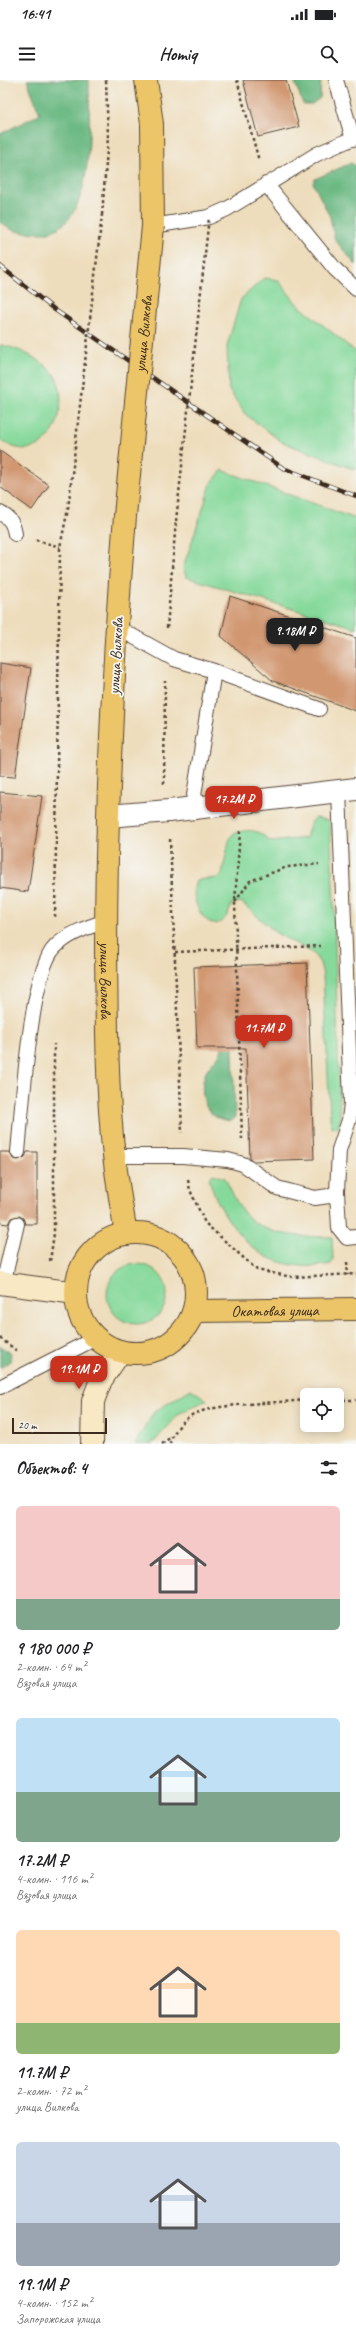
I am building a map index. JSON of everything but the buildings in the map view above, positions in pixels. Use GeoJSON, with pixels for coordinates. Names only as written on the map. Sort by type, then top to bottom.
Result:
{"type":"FeatureCollection","features":[{"type":"Feature","properties":{"kind":"main road","name":"улица Вилкова"},"geometry":{"type":"LineString","coordinates":[[126,1234],[114,1156],[107,1042],[106,921],[108,816],[116,628],[125,516],[153,226],[152,124],[146,80]]}},
{"type":"Feature","properties":{"kind":"main road"},"geometry":{"type":"LineString","coordinates":[[126,1234],[153,1235],[166,1240],[181,1253],[192,1270],[196,1284],[194,1311],[187,1325],[178,1337],[166,1346],[152,1352],[137,1354],[120,1352],[96,1338],[85,1325],[78,1310],[76,1294],[80,1270],[90,1255],[103,1243],[126,1234]]}},
{"type":"Feature","properties":{"kind":"main road"},"geometry":{"type":"LineString","coordinates":[[1,1283],[76,1294]]}},
{"type":"Feature","properties":{"kind":"main road","name":"Окатовая улица"},"geometry":{"type":"LineString","coordinates":[[194,1311],[356,1309]]}},
{"type":"Feature","properties":{"kind":"main road"},"geometry":{"type":"LineString","coordinates":[[92,1444],[93,1401],[101,1380],[120,1352]]}},
{"type":"Feature","properties":{"kind":"street"},"geometry":{"type":"LineString","coordinates":[[108,816],[347,790]]}},
{"type":"Feature","properties":{"kind":"lane"},"geometry":{"type":"LineString","coordinates":[[153,226],[209,217],[227,209],[317,154],[354,138],[336,80]]}},
{"type":"Feature","properties":{"kind":"lane"},"geometry":{"type":"LineString","coordinates":[[266,184],[335,269],[356,289]]}},
{"type":"Feature","properties":{"kind":"lane"},"geometry":{"type":"LineString","coordinates":[[0,513],[8,517],[14,526],[15,534]]}},
{"type":"Feature","properties":{"kind":"lane"},"geometry":{"type":"LineString","coordinates":[[116,628],[174,659],[214,671],[319,709]]}},
{"type":"Feature","properties":{"kind":"lane"},"geometry":{"type":"LineString","coordinates":[[192,808],[214,671]]}},
{"type":"Feature","properties":{"kind":"lane"},"geometry":{"type":"LineString","coordinates":[[347,790],[342,862],[351,944],[353,1103],[339,1150],[337,1192],[339,1228],[346,1238],[356,1237]]}},
{"type":"Feature","properties":{"kind":"lane"},"geometry":{"type":"LineString","coordinates":[[18,1152],[35,1001],[45,965],[55,947],[82,929],[106,921]]}},
{"type":"Feature","properties":{"kind":"lane"},"geometry":{"type":"LineString","coordinates":[[114,1156],[206,1157],[243,1164],[277,1188],[315,1198],[329,1196],[337,1192]]}},
{"type":"Feature","properties":{"kind":"lane"},"geometry":{"type":"LineString","coordinates":[[1,1283],[17,1224]]}},
{"type":"Feature","properties":{"kind":"lane"},"geometry":{"type":"LineString","coordinates":[[0,1387],[96,1338]]}},
{"type":"Feature","properties":{"kind":"path"},"geometry":{"type":"LineString","coordinates":[[55,947],[60,547],[68,509],[102,215],[108,136],[106,80]]}},
{"type":"Feature","properties":{"kind":"path"},"geometry":{"type":"LineString","coordinates":[[237,80],[266,184]]}},
{"type":"Feature","properties":{"kind":"path"},"geometry":{"type":"LineString","coordinates":[[176,521],[209,217]]}},
{"type":"Feature","properties":{"kind":"path"},"geometry":{"type":"LineString","coordinates":[[32,539],[60,547]]}},
{"type":"Feature","properties":{"kind":"path"},"geometry":{"type":"LineString","coordinates":[[243,802],[237,859],[235,902],[243,1164]]}},
{"type":"Feature","properties":{"kind":"path"},"geometry":{"type":"LineString","coordinates":[[235,902],[250,881],[287,867],[342,862]]}},
{"type":"Feature","properties":{"kind":"path"},"geometry":{"type":"LineString","coordinates":[[176,952],[310,946]]}},
{"type":"Feature","properties":{"kind":"path"},"geometry":{"type":"LineString","coordinates":[[46,1290],[54,1234],[54,1042]]}},
{"type":"Feature","properties":{"kind":"path"},"geometry":{"type":"LineString","coordinates":[[183,1156],[190,1190],[205,1223],[257,1270],[292,1277],[356,1274]]}},
{"type":"Feature","properties":{"kind":"path"},"geometry":{"type":"LineString","coordinates":[[344,1400],[356,1400]]}},
{"type":"Feature","properties":{"kind":"path"},"geometry":{"type":"LineString","coordinates":[[162,1444],[193,1414],[210,1409],[300,1401]]}},
{"type":"Feature","properties":{"kind":"path"},"geometry":{"type":"LineString","coordinates":[[170,1444],[171,1436]]}},
{"type":"Feature","properties":{"kind":"green space"},"geometry":{"type":"Polygon","coordinates":[[[27,80],[89,80],[89,147],[86,173],[80,197],[71,216],[57,229],[37,233],[17,231],[0,222],[0,134],[40,114],[27,80]]]}},
{"type":"Feature","properties":{"kind":"green space"},"geometry":{"type":"Polygon","coordinates":[[[294,80],[321,80],[320,98],[312,104],[303,104],[294,80]]]}},
{"type":"Feature","properties":{"kind":"green space"},"geometry":{"type":"Polygon","coordinates":[[[351,163],[356,166],[356,265],[335,240],[330,217],[313,183],[315,179],[351,163]]]}},
{"type":"Feature","properties":{"kind":"green space"},"geometry":{"type":"Polygon","coordinates":[[[264,278],[278,280],[297,304],[356,352],[356,470],[282,442],[245,414],[229,390],[227,346],[241,299],[264,278]]]}},
{"type":"Feature","properties":{"kind":"green space"},"geometry":{"type":"Polygon","coordinates":[[[0,345],[8,346],[35,358],[51,371],[59,385],[61,400],[55,427],[48,438],[39,445],[28,449],[15,447],[0,440],[0,345]]]}},
{"type":"Feature","properties":{"kind":"green space"},"geometry":{"type":"Polygon","coordinates":[[[222,470],[356,519],[356,628],[186,577],[183,568],[211,484],[222,470]]]}},
{"type":"Feature","properties":{"kind":"green space"},"geometry":{"type":"Polygon","coordinates":[[[316,818],[330,821],[340,1122],[337,1128],[331,1126],[323,975],[320,963],[313,953],[276,933],[241,902],[232,904],[226,917],[219,923],[211,923],[199,910],[195,900],[194,890],[196,880],[219,878],[222,874],[229,841],[233,834],[249,830],[262,834],[271,842],[306,838],[311,821],[316,818]]]}},
{"type":"Feature","properties":{"kind":"green space"},"geometry":{"type":"Polygon","coordinates":[[[231,988],[235,1118],[230,1121],[221,1119],[210,1112],[204,1100],[203,1085],[206,1072],[222,1049],[227,1027],[231,988]]]}},
{"type":"Feature","properties":{"kind":"green space"},"geometry":{"type":"Polygon","coordinates":[[[213,1174],[225,1178],[243,1211],[255,1223],[275,1232],[286,1234],[298,1236],[332,1237],[333,1260],[331,1264],[323,1266],[297,1266],[272,1259],[256,1250],[238,1232],[223,1211],[212,1189],[209,1178],[213,1174]]]}},
{"type":"Feature","properties":{"kind":"green space"},"geometry":{"type":"Polygon","coordinates":[[[137,1264],[154,1269],[162,1277],[167,1294],[162,1311],[154,1319],[137,1324],[120,1319],[112,1311],[107,1294],[112,1277],[120,1269],[137,1264]]]}},
{"type":"Feature","properties":{"kind":"green space"},"geometry":{"type":"Polygon","coordinates":[[[0,1346],[11,1353],[10,1362],[0,1368],[0,1346]]]}},
{"type":"Feature","properties":{"kind":"green space"},"geometry":{"type":"Polygon","coordinates":[[[191,1389],[207,1400],[180,1413],[152,1444],[135,1444],[154,1412],[191,1389]]]}},
{"type":"Feature","properties":{"kind":"railway"},"geometry":{"type":"LineString","coordinates":[[0,266],[55,310],[283,468],[356,496]]}}]}
